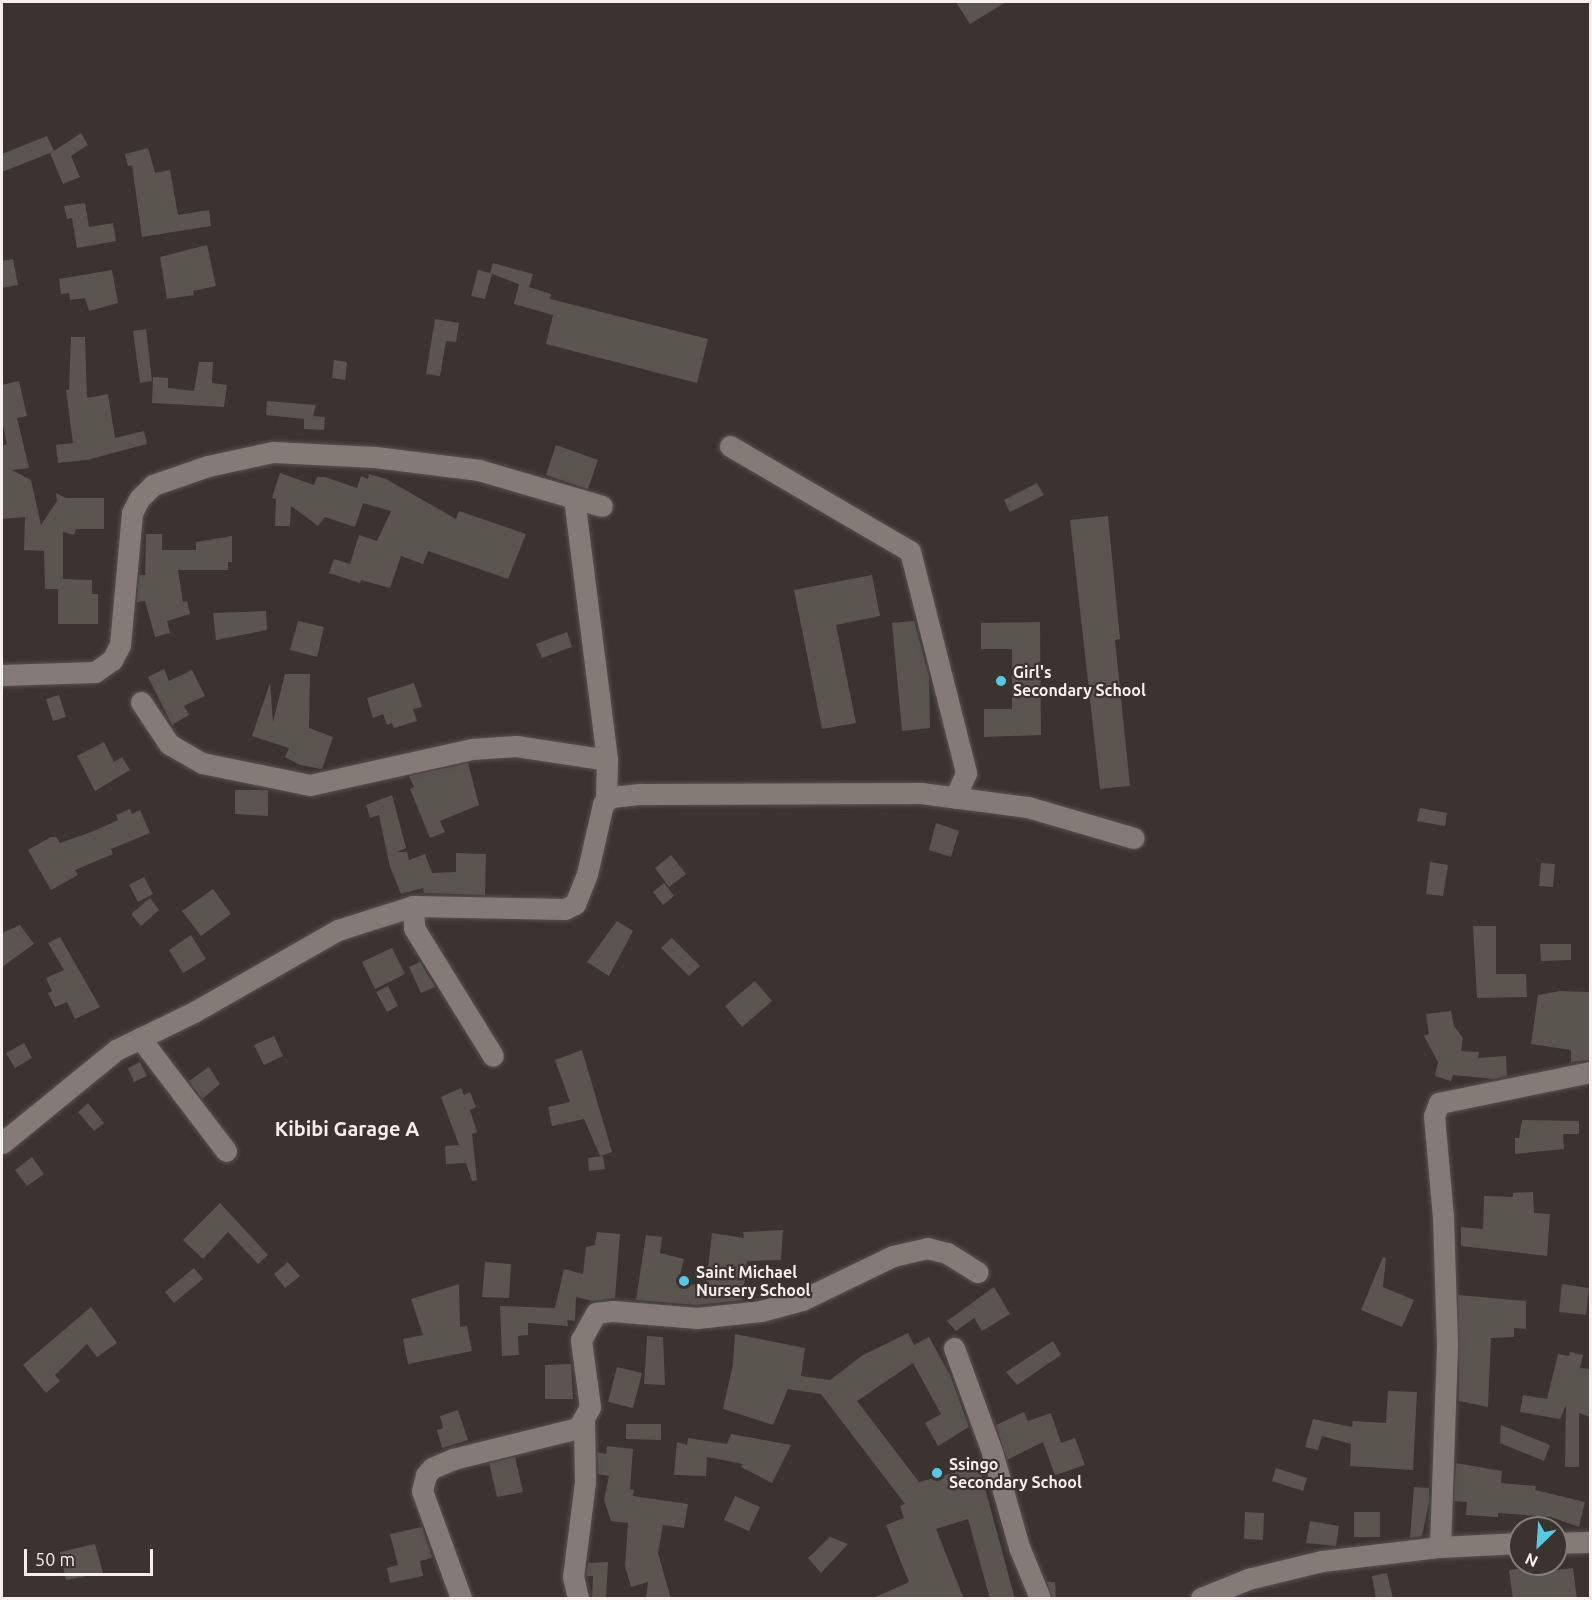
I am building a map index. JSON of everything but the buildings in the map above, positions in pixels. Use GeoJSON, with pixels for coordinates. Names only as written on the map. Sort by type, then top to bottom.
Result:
{"type":"FeatureCollection","features":[{"type":"Feature","properties":{"kind":"street"},"geometry":{"type":"LineString","coordinates":[[730,446],[910,551],[966,773],[955,798]]}},
{"type":"Feature","properties":{"kind":"street"},"geometry":{"type":"LineString","coordinates":[[2,675],[95,672],[112,660],[120,645],[132,513],[138,499],[153,485],[208,466],[273,452],[375,457],[479,470],[602,506]]}},
{"type":"Feature","properties":{"kind":"street"},"geometry":{"type":"LineString","coordinates":[[2,1143],[116,1050],[338,930],[413,906],[565,909],[575,904],[587,874],[606,800],[607,760],[574,498]]}},
{"type":"Feature","properties":{"kind":"street"},"geometry":{"type":"LineString","coordinates":[[141,702],[169,744],[202,763],[309,785],[472,749],[516,746],[607,760]]}},
{"type":"Feature","properties":{"kind":"street"},"geometry":{"type":"LineString","coordinates":[[606,800],[641,794],[862,792],[955,798],[1028,807],[1134,838]]}},
{"type":"Feature","properties":{"kind":"street"},"geometry":{"type":"LineString","coordinates":[[413,906],[414,928],[493,1056]]}},
{"type":"Feature","properties":{"kind":"street"},"geometry":{"type":"LineString","coordinates":[[140,1038],[226,1150]]}},
{"type":"Feature","properties":{"kind":"street"},"geometry":{"type":"LineString","coordinates":[[1440,1547],[1447,1344],[1443,1217],[1434,1116],[1438,1103],[1590,1072]]}},
{"type":"Feature","properties":{"kind":"street"},"geometry":{"type":"LineString","coordinates":[[578,1599],[573,1577],[585,1482],[584,1421],[590,1407],[581,1340],[596,1313],[697,1318],[761,1311],[802,1300],[893,1256],[927,1248],[947,1253],[978,1272]]}},
{"type":"Feature","properties":{"kind":"street"},"geometry":{"type":"LineString","coordinates":[[954,1348],[992,1452],[1019,1547],[1040,1599]]}},
{"type":"Feature","properties":{"kind":"street"},"geometry":{"type":"LineString","coordinates":[[461,1599],[422,1491],[426,1475],[432,1468],[453,1459],[566,1433],[584,1421]]}},
{"type":"Feature","properties":{"kind":"street"},"geometry":{"type":"LineString","coordinates":[[1568,1543],[1590,1542]]}},
{"type":"Feature","properties":{"kind":"street"},"geometry":{"type":"LineString","coordinates":[[1202,1599],[1248,1579],[1322,1561],[1440,1547],[1508,1544]]}},
{"type":"Feature","properties":{"kind":"place","name":"Girl's Secondary School"},"geometry":{"type":"Point","coordinates":[1001,681]}},
{"type":"Feature","properties":{"kind":"place","name":"Saint Michael Nursery School"},"geometry":{"type":"Point","coordinates":[684,1281]}},
{"type":"Feature","properties":{"kind":"place","name":"Ssingo Secondary School"},"geometry":{"type":"Point","coordinates":[937,1473]}},
{"type":"Feature","properties":{"kind":"district","name":"Kibibi Garage A"},"geometry":{"type":"Point","coordinates":[347,1128]}}]}
